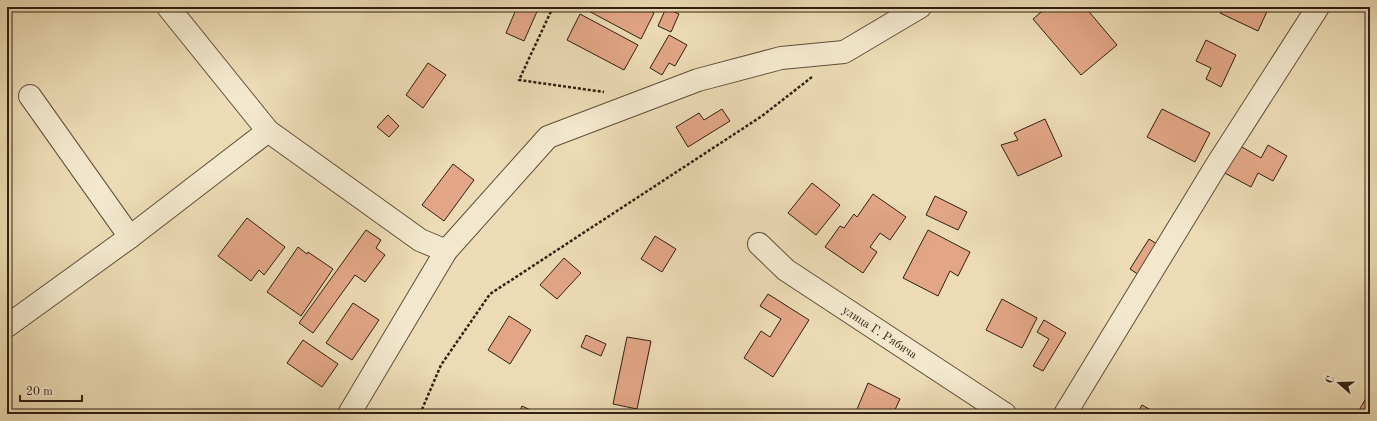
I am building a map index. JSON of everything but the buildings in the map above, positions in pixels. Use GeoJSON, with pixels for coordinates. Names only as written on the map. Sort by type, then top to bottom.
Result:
{"type":"FeatureCollection","features":[{"type":"Feature","properties":{"kind":"street"},"geometry":{"type":"LineString","coordinates":[[168,7],[268,131],[420,240],[446,251]]}},
{"type":"Feature","properties":{"kind":"street"},"geometry":{"type":"LineString","coordinates":[[348,414],[446,251],[548,137],[698,80],[781,58],[844,52],[920,7]]}},
{"type":"Feature","properties":{"kind":"street"},"geometry":{"type":"LineString","coordinates":[[1065,414],[1216,166],[1318,7]]}},
{"type":"Feature","properties":{"kind":"street"},"geometry":{"type":"LineString","coordinates":[[30,96],[130,237]]}},
{"type":"Feature","properties":{"kind":"street"},"geometry":{"type":"LineString","coordinates":[[10,317],[130,237],[268,131]]}},
{"type":"Feature","properties":{"kind":"street","name":"улица Г. Рябича"},"geometry":{"type":"LineString","coordinates":[[759,244],[786,270],[1005,414]]}},
{"type":"Feature","properties":{"kind":"path"},"geometry":{"type":"LineString","coordinates":[[554,7],[519,80],[612,93]]}},
{"type":"Feature","properties":{"kind":"path"},"geometry":{"type":"LineString","coordinates":[[420,414],[441,365],[490,294],[762,116],[815,75]]}}]}
